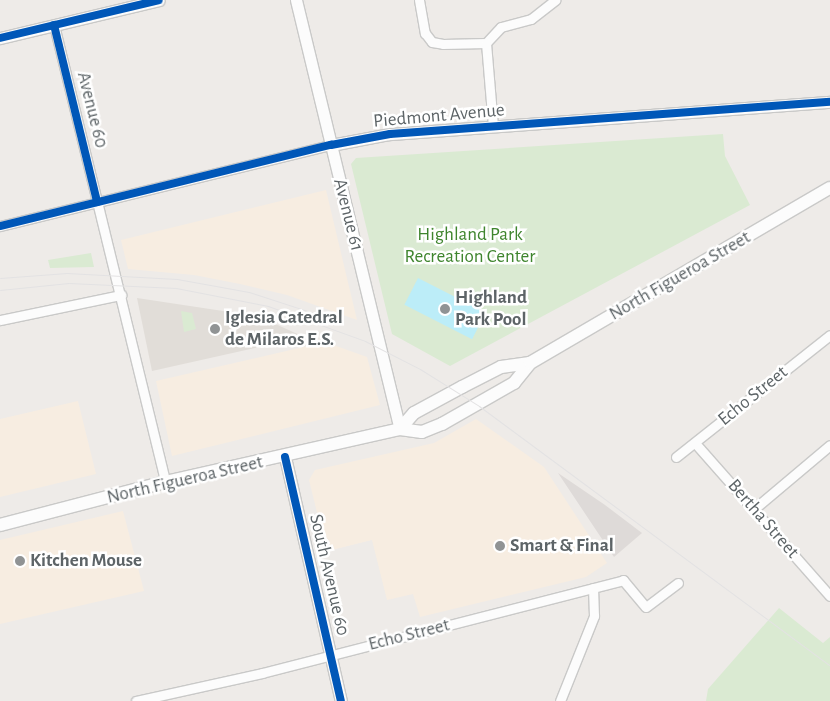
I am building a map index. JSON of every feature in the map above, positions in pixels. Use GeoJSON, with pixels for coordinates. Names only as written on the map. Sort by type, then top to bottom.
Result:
{"type":"FeatureCollection","features":[{"type":"Feature","properties":{"kind":"main road","name":"North Figueroa Street"},"geometry":{"type":"LineString","coordinates":[[0,525],[165,482],[285,457],[400,429],[422,432],[461,415],[514,383],[530,363],[829,190]]}},
{"type":"Feature","properties":{"kind":"main road","name":"North Figueroa Street"},"geometry":{"type":"LineString","coordinates":[[400,429],[414,413],[501,367],[530,363]]}},
{"type":"Feature","properties":{"kind":"street"},"geometry":{"type":"LineString","coordinates":[[0,38],[159,0]]}},
{"type":"Feature","properties":{"kind":"street","name":"Avenue 61"},"geometry":{"type":"LineString","coordinates":[[296,0],[400,429]]}},
{"type":"Feature","properties":{"kind":"street"},"geometry":{"type":"LineString","coordinates":[[419,0],[425,34],[432,42],[486,43]]}},
{"type":"Feature","properties":{"kind":"street"},"geometry":{"type":"LineString","coordinates":[[493,128],[486,43],[501,27],[531,19],[555,0]]}},
{"type":"Feature","properties":{"kind":"street","name":"Avenue 60"},"geometry":{"type":"LineString","coordinates":[[54,25],[165,482]]}},
{"type":"Feature","properties":{"kind":"street","name":"Piedmont Avenue"},"geometry":{"type":"LineString","coordinates":[[0,226],[331,145],[390,134],[830,102]]}},
{"type":"Feature","properties":{"kind":"street"},"geometry":{"type":"LineString","coordinates":[[0,320],[121,295]]}},
{"type":"Feature","properties":{"kind":"street","name":"Echo Street"},"geometry":{"type":"LineString","coordinates":[[676,457],[830,335]]}},
{"type":"Feature","properties":{"kind":"street","name":"Bertha Street"},"geometry":{"type":"LineString","coordinates":[[695,443],[830,596]]}},
{"type":"Feature","properties":{"kind":"street"},"geometry":{"type":"LineString","coordinates":[[754,510],[830,445]]}},
{"type":"Feature","properties":{"kind":"street","name":"South Avenue 60"},"geometry":{"type":"LineString","coordinates":[[285,457],[341,701]]}},
{"type":"Feature","properties":{"kind":"street","name":"Echo Street"},"geometry":{"type":"LineString","coordinates":[[136,701],[331,655],[623,580],[646,607],[678,583]]}},
{"type":"Feature","properties":{"kind":"street"},"geometry":{"type":"LineString","coordinates":[[560,701],[594,616],[593,588]]}},
{"type":"Feature","properties":{"kind":"shaded area"},"geometry":{"type":"Polygon","coordinates":[[[326,190],[357,320],[287,295],[240,284],[194,275],[128,269],[121,240],[326,190]]]}},
{"type":"Feature","properties":{"kind":"shaded area","name":"Iglesia Catedral de Milaros E.S."},"geometry":{"type":"Polygon","coordinates":[[[137,298],[223,311],[271,322],[304,337],[152,371],[137,298]]]}},
{"type":"Feature","properties":{"kind":"shaded area"},"geometry":{"type":"Polygon","coordinates":[[[325,342],[367,357],[380,405],[172,456],[156,381],[325,342]]]}},
{"type":"Feature","properties":{"kind":"shaded area"},"geometry":{"type":"Polygon","coordinates":[[[78,401],[96,474],[0,497],[0,419],[78,401]]]}},
{"type":"Feature","properties":{"kind":"shaded area"},"geometry":{"type":"Polygon","coordinates":[[[476,419],[544,467],[607,563],[586,577],[420,617],[413,594],[387,600],[372,540],[320,553],[325,545],[309,480],[315,470],[434,443],[476,419]]]}},
{"type":"Feature","properties":{"kind":"shaded area"},"geometry":{"type":"Polygon","coordinates":[[[558,473],[605,505],[642,533],[614,557],[558,473]]]}},
{"type":"Feature","properties":{"kind":"shaded area"},"geometry":{"type":"Polygon","coordinates":[[[123,511],[144,591],[0,624],[0,540],[123,511]]]}},
{"type":"Feature","properties":{"kind":"green space","name":"Highland Park Recreation Center"},"geometry":{"type":"Polygon","coordinates":[[[723,134],[725,156],[750,205],[450,366],[392,334],[351,164],[356,158],[723,134]]]}},
{"type":"Feature","properties":{"kind":"green space"},"geometry":{"type":"Polygon","coordinates":[[[91,253],[94,267],[50,268],[48,260],[91,253]]]}},
{"type":"Feature","properties":{"kind":"green space"},"geometry":{"type":"Polygon","coordinates":[[[181,311],[192,313],[196,329],[184,332],[181,311]]]}},
{"type":"Feature","properties":{"kind":"green space"},"geometry":{"type":"Polygon","coordinates":[[[779,608],[823,643],[830,637],[830,701],[706,701],[708,689],[779,608]]]}},
{"type":"Feature","properties":{"kind":"water","name":"Highland Park Pool"},"geometry":{"type":"Polygon","coordinates":[[[418,278],[486,313],[472,339],[404,305],[418,278]]]}},
{"type":"Feature","properties":{"kind":"tram line"},"geometry":{"type":"LineString","coordinates":[[0,278],[67,273],[177,279],[249,292],[323,316]]}},
{"type":"Feature","properties":{"kind":"tram line"},"geometry":{"type":"LineString","coordinates":[[0,290],[69,283],[176,288],[268,306],[365,341],[420,369],[479,406],[830,666]]}},
{"type":"Feature","properties":{"kind":"cycle path"},"geometry":{"type":"LineString","coordinates":[[0,38],[159,0]]}},
{"type":"Feature","properties":{"kind":"cycle path"},"geometry":{"type":"LineString","coordinates":[[54,25],[97,202]]}},
{"type":"Feature","properties":{"kind":"cycle path"},"geometry":{"type":"LineString","coordinates":[[0,226],[331,145],[390,134],[830,102]]}},
{"type":"Feature","properties":{"kind":"cycle path"},"geometry":{"type":"LineString","coordinates":[[285,457],[341,701]]}},
{"type":"Feature","properties":{"kind":"place","name":"Highland Park Pool"},"geometry":{"type":"Point","coordinates":[445,309]}},
{"type":"Feature","properties":{"kind":"place","name":"Iglesia Catedral de Milaros E.S."},"geometry":{"type":"Point","coordinates":[215,329]}},
{"type":"Feature","properties":{"kind":"place","name":"Smart & Final"},"geometry":{"type":"Point","coordinates":[500,546]}},
{"type":"Feature","properties":{"kind":"place","name":"Kitchen Mouse"},"geometry":{"type":"Point","coordinates":[20,561]}}]}
